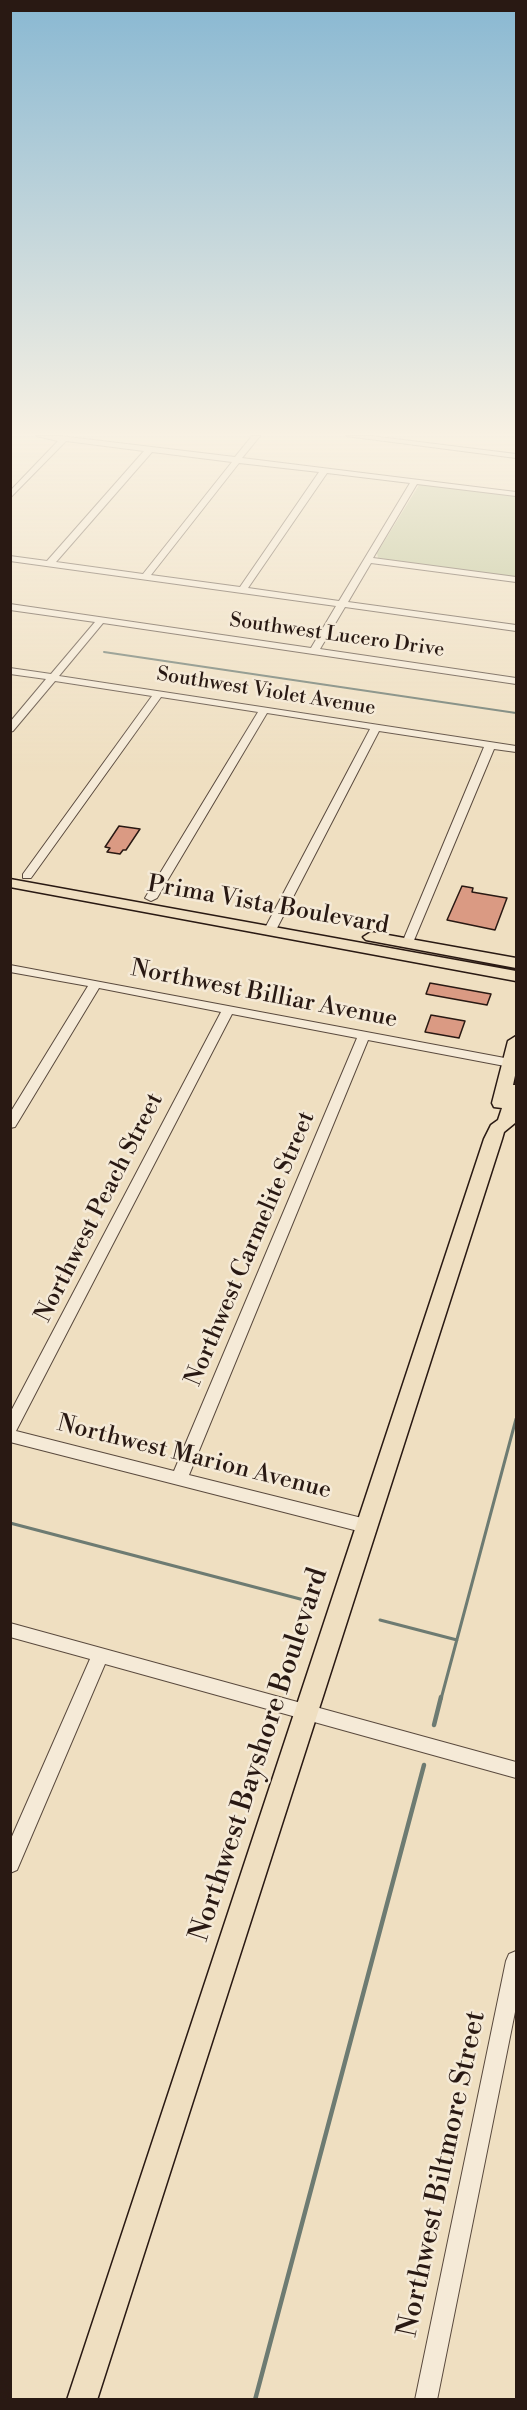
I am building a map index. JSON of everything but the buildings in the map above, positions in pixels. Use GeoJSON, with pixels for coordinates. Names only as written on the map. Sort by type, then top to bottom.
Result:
{"type":"FeatureCollection","features":[{"type":"Feature","properties":{"kind":"main road","name":"Prima Vista Boulevard"},"geometry":{"type":"LineString","coordinates":[[10,873],[151,898],[516,976]]}},
{"type":"Feature","properties":{"kind":"main road","name":"Prima Vista Boulevard"},"geometry":{"type":"LineString","coordinates":[[10,883],[273,925],[408,943],[516,963]]}},
{"type":"Feature","properties":{"kind":"main road","name":"Northwest Bayshore Boulevard"},"geometry":{"type":"LineString","coordinates":[[82,2400],[497,1129],[495,1120],[509,1075],[516,1041]]}},
{"type":"Feature","properties":{"kind":"main road","name":"Northwest Bayshore Boulevard"},"geometry":{"type":"LineString","coordinates":[[497,1129],[506,1123],[516,1090]]}},
{"type":"Feature","properties":{"kind":"street"},"geometry":{"type":"LineString","coordinates":[[50,563],[63,548]]}},
{"type":"Feature","properties":{"kind":"street"},"geometry":{"type":"LineString","coordinates":[[145,577],[167,548]]}},
{"type":"Feature","properties":{"kind":"street"},"geometry":{"type":"LineString","coordinates":[[242,590],[271,548]]}},
{"type":"Feature","properties":{"kind":"street"},"geometry":{"type":"LineString","coordinates":[[315,651],[376,548]]}},
{"type":"Feature","properties":{"kind":"street"},"geometry":{"type":"LineString","coordinates":[[10,558],[516,628]]}},
{"type":"Feature","properties":{"kind":"street"},"geometry":{"type":"LineString","coordinates":[[369,560],[516,580]]}},
{"type":"Feature","properties":{"kind":"street","name":"Southwest Lucero Drive"},"geometry":{"type":"LineString","coordinates":[[10,607],[516,681]]}},
{"type":"Feature","properties":{"kind":"street"},"geometry":{"type":"LineString","coordinates":[[10,729],[101,620]]}},
{"type":"Feature","properties":{"kind":"street","name":"Southwest Violet Avenue"},"geometry":{"type":"LineString","coordinates":[[10,671],[516,749]]}},
{"type":"Feature","properties":{"kind":"street"},"geometry":{"type":"LineString","coordinates":[[27,876],[158,694]]}},
{"type":"Feature","properties":{"kind":"street"},"geometry":{"type":"LineString","coordinates":[[151,898],[264,710]]}},
{"type":"Feature","properties":{"kind":"street"},"geometry":{"type":"LineString","coordinates":[[273,925],[376,727]]}},
{"type":"Feature","properties":{"kind":"street"},"geometry":{"type":"LineString","coordinates":[[408,943],[490,745]]}},
{"type":"Feature","properties":{"kind":"street","name":"Northwest Billiar Avenue"},"geometry":{"type":"LineString","coordinates":[[10,968],[510,1063]]}},
{"type":"Feature","properties":{"kind":"street"},"geometry":{"type":"LineString","coordinates":[[10,1124],[95,985]]}},
{"type":"Feature","properties":{"kind":"street","name":"Northwest Peach Street"},"geometry":{"type":"LineString","coordinates":[[10,1428],[228,1009]]}},
{"type":"Feature","properties":{"kind":"street","name":"Northwest Carmelite Street"},"geometry":{"type":"LineString","coordinates":[[179,1479],[364,1036]]}},
{"type":"Feature","properties":{"kind":"street","name":"Northwest Marion Avenue"},"geometry":{"type":"LineString","coordinates":[[10,1436],[366,1526]]}},
{"type":"Feature","properties":{"kind":"street"},"geometry":{"type":"LineString","coordinates":[[10,1630],[516,1770]]}},
{"type":"Feature","properties":{"kind":"street"},"geometry":{"type":"LineString","coordinates":[[10,1864],[100,1655]]}},
{"type":"Feature","properties":{"kind":"street","name":"Northwest Biltmore Street"},"geometry":{"type":"LineString","coordinates":[[426,2400],[516,1961]]}},
{"type":"Feature","properties":{"kind":"green space"},"geometry":{"type":"Polygon","coordinates":[[[380,548],[516,548],[516,579],[378,558],[377,553],[380,548]]]}},
{"type":"Feature","properties":{"kind":"waterway"},"geometry":{"type":"LineString","coordinates":[[104,652],[516,713]]}},
{"type":"Feature","properties":{"kind":"waterway"},"geometry":{"type":"LineString","coordinates":[[457,1640],[516,1419]]}},
{"type":"Feature","properties":{"kind":"waterway"},"geometry":{"type":"LineString","coordinates":[[10,1523],[304,1600]]}},
{"type":"Feature","properties":{"kind":"waterway"},"geometry":{"type":"LineString","coordinates":[[380,1620],[457,1640]]}},
{"type":"Feature","properties":{"kind":"waterway"},"geometry":{"type":"LineString","coordinates":[[441,1699],[457,1640]]}},
{"type":"Feature","properties":{"kind":"waterway"},"geometry":{"type":"LineString","coordinates":[[434,1725],[441,1697]]}},
{"type":"Feature","properties":{"kind":"waterway"},"geometry":{"type":"LineString","coordinates":[[255,2400],[424,1765]]}}]}
